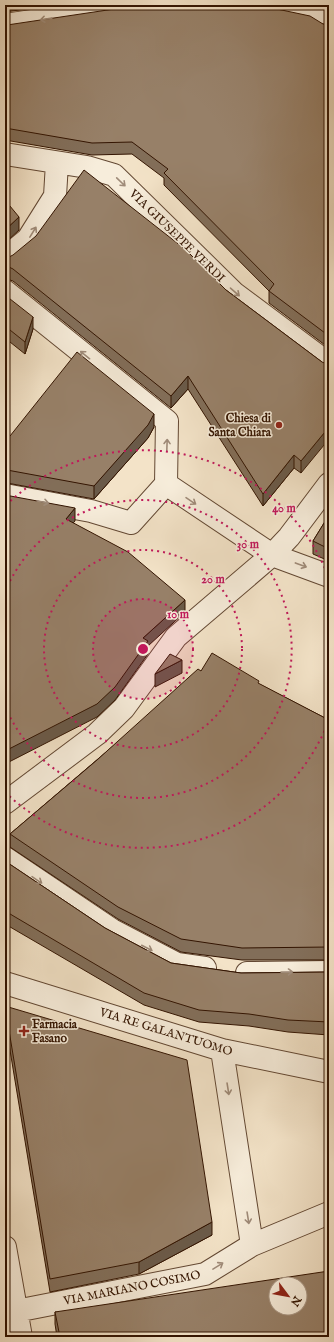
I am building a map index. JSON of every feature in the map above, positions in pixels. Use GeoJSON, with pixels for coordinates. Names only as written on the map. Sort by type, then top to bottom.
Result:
{"type":"FeatureCollection","features":[{"type":"Feature","properties":{"kind":"street"},"geometry":{"type":"LineString","coordinates":[[5,25],[140,5]]}},
{"type":"Feature","properties":{"kind":"street"},"geometry":{"type":"LineString","coordinates":[[259,5],[314,17],[329,25]]}},
{"type":"Feature","properties":{"kind":"street","name":"VIA GIUSEPPE VERDI"},"geometry":{"type":"LineString","coordinates":[[5,154],[87,167],[114,175],[234,293],[329,364]]}},
{"type":"Feature","properties":{"kind":"street"},"geometry":{"type":"LineString","coordinates":[[5,258],[28,239],[55,196],[57,162]]}},
{"type":"Feature","properties":{"kind":"street"},"geometry":{"type":"LineString","coordinates":[[5,291],[167,421],[166,484],[131,523],[91,511],[5,495]]}},
{"type":"Feature","properties":{"kind":"street"},"geometry":{"type":"LineString","coordinates":[[166,484],[272,555],[329,576]]}},
{"type":"Feature","properties":{"kind":"street"},"geometry":{"type":"LineString","coordinates":[[7,796],[97,734],[124,708],[176,638],[272,555],[289,537],[329,484]]}},
{"type":"Feature","properties":{"kind":"street"},"geometry":{"type":"LineString","coordinates":[[5,858],[112,930],[177,964],[241,973],[329,972]]}},
{"type":"Feature","properties":{"kind":"street","name":"VIA RE GALANTUOMO"},"geometry":{"type":"LineString","coordinates":[[5,983],[222,1050],[329,1072]]}},
{"type":"Feature","properties":{"kind":"street"},"geometry":{"type":"LineString","coordinates":[[222,1050],[252,1245]]}},
{"type":"Feature","properties":{"kind":"street","name":"VIA MARIANO COSIMO"},"geometry":{"type":"LineString","coordinates":[[16,1312],[205,1274],[252,1245],[329,1213]]}},
{"type":"Feature","properties":{"kind":"street"},"geometry":{"type":"LineString","coordinates":[[5,1247],[21,1337]]}},
{"type":"Feature","properties":{"kind":"building"},"geometry":{"type":"Polygon","coordinates":[[[141,5],[258,5],[310,16],[323,24],[329,25],[329,336],[269,291],[274,284],[164,173],[168,169],[132,142],[92,143],[5,128],[5,25],[141,5]]]}},
{"type":"Feature","properties":{"kind":"building"},"geometry":{"type":"Polygon","coordinates":[[[84,170],[186,250],[226,290],[322,362],[329,364],[329,427],[301,461],[294,455],[263,494],[188,376],[171,396],[13,269],[5,266],[5,258],[13,255],[36,236],[84,170]]]}},
{"type":"Feature","properties":{"kind":"building"},"geometry":{"type":"Polygon","coordinates":[[[5,200],[19,217],[5,230],[5,200]]]}},
{"type":"Feature","properties":{"kind":"building"},"geometry":{"type":"Polygon","coordinates":[[[5,295],[33,317],[25,342],[5,326],[5,295]]]}},
{"type":"Feature","properties":{"kind":"building"},"geometry":{"type":"Polygon","coordinates":[[[77,352],[154,414],[148,425],[94,486],[5,470],[5,431],[10,436],[77,352]]]}},
{"type":"Feature","properties":{"kind":"building"},"geometry":{"type":"Polygon","coordinates":[[[5,495],[75,508],[66,519],[128,552],[185,600],[143,638],[148,641],[115,687],[97,704],[5,751],[5,495]]]}},
{"type":"Feature","properties":{"kind":"building"},"geometry":{"type":"Polygon","coordinates":[[[329,515],[329,549],[313,541],[329,515]]]}},
{"type":"Feature","properties":{"kind":"building"},"geometry":{"type":"Polygon","coordinates":[[[212,653],[259,681],[258,683],[327,719],[329,713],[329,947],[242,948],[181,939],[118,907],[10,834],[97,760],[198,669],[201,671],[212,653]]]}},
{"type":"Feature","properties":{"kind":"building"},"geometry":{"type":"Polygon","coordinates":[[[170,654],[182,660],[155,674],[170,654]]]}},
{"type":"Feature","properties":{"kind":"building"},"geometry":{"type":"Polygon","coordinates":[[[5,861],[105,928],[171,963],[241,973],[329,972],[329,1022],[288,1020],[249,1014],[199,1010],[144,993],[5,911],[5,861]]]}},
{"type":"Feature","properties":{"kind":"building"},"geometry":{"type":"Polygon","coordinates":[[[5,1006],[187,1060],[212,1222],[139,1262],[50,1279],[5,1006]]]}},
{"type":"Feature","properties":{"kind":"building"},"geometry":{"type":"Polygon","coordinates":[[[329,1271],[329,1337],[60,1337],[55,1312],[268,1280],[268,1316],[308,1316],[308,1276],[296,1276],[329,1271]]]}},
{"type":"Feature","properties":{"kind":"place","name":"Chiesa di Santa Chiara"},"geometry":{"type":"Point","coordinates":[279,425]}},
{"type":"Feature","properties":{"kind":"place","name":"Farmacia Fasano"},"geometry":{"type":"Point","coordinates":[24,1031]}}]}
